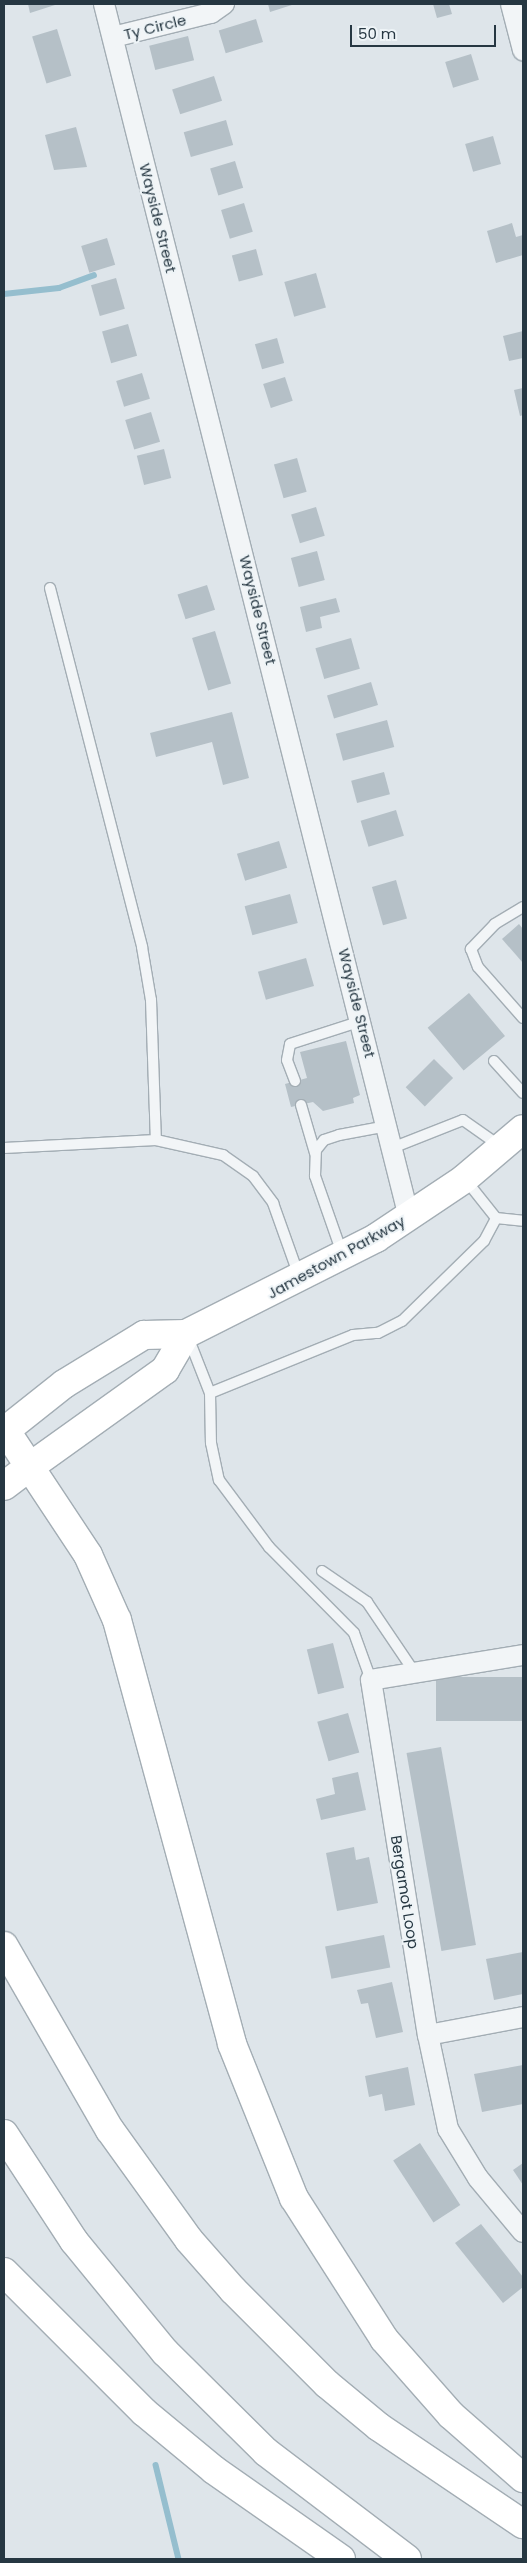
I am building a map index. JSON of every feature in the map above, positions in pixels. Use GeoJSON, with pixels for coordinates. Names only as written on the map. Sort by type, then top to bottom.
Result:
{"type":"FeatureCollection","features":[{"type":"Feature","properties":{"kind":"main road","name":"Jamestown Parkway"},"geometry":{"type":"LineString","coordinates":[[4,1430],[64,1384],[144,1335],[186,1334],[344,1256],[410,1217],[464,1179],[523,1129]]}},
{"type":"Feature","properties":{"kind":"main road"},"geometry":{"type":"LineString","coordinates":[[4,1486],[165,1370],[186,1334]]}},
{"type":"Feature","properties":{"kind":"main road"},"geometry":{"type":"LineString","coordinates":[[4,1430],[31,1466],[88,1555],[117,1620],[232,2044],[294,2198],[384,2339],[451,2415],[523,2478]]}},
{"type":"Feature","properties":{"kind":"main road"},"geometry":{"type":"LineString","coordinates":[[4,1946],[110,2130],[154,2194],[233,2290],[328,2384],[379,2427],[523,2524]]}},
{"type":"Feature","properties":{"kind":"main road"},"geometry":{"type":"LineString","coordinates":[[4,2134],[74,2241],[165,2352],[266,2452],[407,2559]]}},
{"type":"Feature","properties":{"kind":"main road"},"geometry":{"type":"LineString","coordinates":[[4,2272],[151,2418],[214,2470],[341,2559]]}},
{"type":"Feature","properties":{"kind":"street","name":"Wayside Street"},"geometry":{"type":"LineString","coordinates":[[104,4],[410,1217]]}},
{"type":"Feature","properties":{"kind":"street","name":"Ty Circle"},"geometry":{"type":"LineString","coordinates":[[113,37],[211,13],[224,4]]}},
{"type":"Feature","properties":{"kind":"street"},"geometry":{"type":"LineString","coordinates":[[511,4],[523,50]]}},
{"type":"Feature","properties":{"kind":"street"},"geometry":{"type":"LineString","coordinates":[[371,1680],[523,1655]]}},
{"type":"Feature","properties":{"kind":"street","name":"Bergamot Loop"},"geometry":{"type":"LineString","coordinates":[[371,1680],[428,2035],[448,2129],[478,2178],[523,2232]]}},
{"type":"Feature","properties":{"kind":"street"},"geometry":{"type":"LineString","coordinates":[[428,2035],[523,2017]]}},
{"type":"Feature","properties":{"kind":"lane"},"geometry":{"type":"LineString","coordinates":[[50,588],[142,947],[151,1000],[156,1140]]}},
{"type":"Feature","properties":{"kind":"lane"},"geometry":{"type":"LineString","coordinates":[[523,907],[495,924],[471,949],[478,967],[523,1018]]}},
{"type":"Feature","properties":{"kind":"lane"},"geometry":{"type":"LineString","coordinates":[[295,1081],[287,1060],[290,1044],[361,1021]]}},
{"type":"Feature","properties":{"kind":"lane"},"geometry":{"type":"LineString","coordinates":[[494,1061],[523,1093]]}},
{"type":"Feature","properties":{"kind":"lane"},"geometry":{"type":"LineString","coordinates":[[301,1105],[315,1153],[315,1176],[344,1256]]}},
{"type":"Feature","properties":{"kind":"lane"},"geometry":{"type":"LineString","coordinates":[[392,1148],[463,1120],[502,1148]]}},
{"type":"Feature","properties":{"kind":"lane"},"geometry":{"type":"LineString","coordinates":[[315,1153],[324,1140],[387,1126]]}},
{"type":"Feature","properties":{"kind":"lane"},"geometry":{"type":"LineString","coordinates":[[4,1148],[156,1140],[224,1155],[253,1176],[273,1203],[300,1279]]}},
{"type":"Feature","properties":{"kind":"lane"},"geometry":{"type":"LineString","coordinates":[[464,1179],[496,1218],[523,1221]]}},
{"type":"Feature","properties":{"kind":"lane"},"geometry":{"type":"LineString","coordinates":[[210,1393],[353,1334],[378,1333],[402,1321],[484,1241],[496,1218]]}},
{"type":"Feature","properties":{"kind":"lane"},"geometry":{"type":"LineString","coordinates":[[186,1334],[210,1393],[211,1443],[219,1480],[268,1547],[354,1633],[371,1680]]}},
{"type":"Feature","properties":{"kind":"lane"},"geometry":{"type":"LineString","coordinates":[[322,1571],[367,1602],[415,1673]]}},
{"type":"Feature","properties":{"kind":"building"},"geometry":{"type":"Polygon","coordinates":[[[28,4],[55,4],[55,5],[30,13],[28,4]]]}},
{"type":"Feature","properties":{"kind":"building"},"geometry":{"type":"Polygon","coordinates":[[[268,4],[295,4],[270,12],[268,4]]]}},
{"type":"Feature","properties":{"kind":"building"},"geometry":{"type":"Polygon","coordinates":[[[433,4],[449,4],[452,14],[437,18],[433,4]]]}},
{"type":"Feature","properties":{"kind":"building"},"geometry":{"type":"Polygon","coordinates":[[[256,19],[263,42],[226,53],[219,30],[256,19]]]}},
{"type":"Feature","properties":{"kind":"building"},"geometry":{"type":"Polygon","coordinates":[[[57,29],[71,76],[46,83],[32,37],[57,29]]]}},
{"type":"Feature","properties":{"kind":"building"},"geometry":{"type":"Polygon","coordinates":[[[188,36],[194,60],[155,70],[149,46],[188,36]]]}},
{"type":"Feature","properties":{"kind":"building"},"geometry":{"type":"Polygon","coordinates":[[[471,54],[479,80],[453,88],[445,62],[471,54]]]}},
{"type":"Feature","properties":{"kind":"building"},"geometry":{"type":"Polygon","coordinates":[[[214,76],[222,101],[180,114],[172,90],[214,76]]]}},
{"type":"Feature","properties":{"kind":"building"},"geometry":{"type":"Polygon","coordinates":[[[226,120],[233,145],[191,157],[184,132],[226,120]]]}},
{"type":"Feature","properties":{"kind":"building"},"geometry":{"type":"Polygon","coordinates":[[[76,127],[87,167],[54,170],[45,135],[76,127]]]}},
{"type":"Feature","properties":{"kind":"building"},"geometry":{"type":"Polygon","coordinates":[[[493,136],[501,164],[473,172],[465,144],[493,136]]]}},
{"type":"Feature","properties":{"kind":"building"},"geometry":{"type":"Polygon","coordinates":[[[235,161],[243,188],[218,195],[210,169],[235,161]]]}},
{"type":"Feature","properties":{"kind":"building"},"geometry":{"type":"Polygon","coordinates":[[[244,203],[253,232],[230,239],[221,210],[244,203]]]}},
{"type":"Feature","properties":{"kind":"building"},"geometry":{"type":"Polygon","coordinates":[[[512,223],[516,237],[523,235],[523,255],[496,263],[487,231],[512,223]]]}},
{"type":"Feature","properties":{"kind":"building"},"geometry":{"type":"Polygon","coordinates":[[[107,238],[115,265],[89,273],[81,246],[107,238]]]}},
{"type":"Feature","properties":{"kind":"building"},"geometry":{"type":"Polygon","coordinates":[[[256,249],[263,275],[239,282],[232,255],[256,249]]]}},
{"type":"Feature","properties":{"kind":"building"},"geometry":{"type":"Polygon","coordinates":[[[316,273],[326,308],[294,317],[284,282],[316,273]]]}},
{"type":"Feature","properties":{"kind":"building"},"geometry":{"type":"Polygon","coordinates":[[[116,278],[125,309],[100,316],[91,285],[116,278]]]}},
{"type":"Feature","properties":{"kind":"building"},"geometry":{"type":"Polygon","coordinates":[[[128,324],[137,356],[111,363],[102,331],[128,324]]]}},
{"type":"Feature","properties":{"kind":"building"},"geometry":{"type":"Polygon","coordinates":[[[523,331],[523,358],[509,361],[503,336],[523,331]]]}},
{"type":"Feature","properties":{"kind":"building"},"geometry":{"type":"Polygon","coordinates":[[[277,338],[284,363],[262,369],[255,344],[277,338]]]}},
{"type":"Feature","properties":{"kind":"building"},"geometry":{"type":"Polygon","coordinates":[[[142,373],[150,399],[124,407],[116,381],[142,373]]]}},
{"type":"Feature","properties":{"kind":"building"},"geometry":{"type":"Polygon","coordinates":[[[285,377],[293,401],[271,408],[263,384],[285,377]]]}},
{"type":"Feature","properties":{"kind":"building"},"geometry":{"type":"Polygon","coordinates":[[[523,388],[523,415],[520,416],[514,390],[523,388]]]}},
{"type":"Feature","properties":{"kind":"building"},"geometry":{"type":"Polygon","coordinates":[[[151,412],[160,442],[134,450],[125,420],[151,412]]]}},
{"type":"Feature","properties":{"kind":"building"},"geometry":{"type":"Polygon","coordinates":[[[164,449],[171,478],[144,485],[137,456],[164,449]]]}},
{"type":"Feature","properties":{"kind":"building"},"geometry":{"type":"Polygon","coordinates":[[[297,458],[307,492],[284,498],[274,465],[297,458]]]}},
{"type":"Feature","properties":{"kind":"building"},"geometry":{"type":"Polygon","coordinates":[[[316,507],[325,536],[300,543],[291,515],[316,507]]]}},
{"type":"Feature","properties":{"kind":"building"},"geometry":{"type":"Polygon","coordinates":[[[317,551],[325,580],[299,587],[291,558],[317,551]]]}},
{"type":"Feature","properties":{"kind":"building"},"geometry":{"type":"Polygon","coordinates":[[[207,585],[215,610],[186,619],[178,595],[207,585]]]}},
{"type":"Feature","properties":{"kind":"building"},"geometry":{"type":"Polygon","coordinates":[[[336,598],[340,612],[320,617],[322,628],[306,632],[300,607],[336,598]]]}},
{"type":"Feature","properties":{"kind":"building"},"geometry":{"type":"Polygon","coordinates":[[[215,631],[231,684],[208,691],[192,638],[215,631]]]}},
{"type":"Feature","properties":{"kind":"building"},"geometry":{"type":"Polygon","coordinates":[[[351,638],[360,669],[324,679],[315,648],[351,638]]]}},
{"type":"Feature","properties":{"kind":"building"},"geometry":{"type":"Polygon","coordinates":[[[371,682],[378,705],[334,718],[327,695],[371,682]]]}},
{"type":"Feature","properties":{"kind":"building"},"geometry":{"type":"Polygon","coordinates":[[[232,712],[249,778],[223,785],[212,742],[156,757],[150,733],[232,712]]]}},
{"type":"Feature","properties":{"kind":"building"},"geometry":{"type":"Polygon","coordinates":[[[387,720],[394,747],[343,761],[336,734],[387,720]]]}},
{"type":"Feature","properties":{"kind":"building"},"geometry":{"type":"Polygon","coordinates":[[[384,772],[390,794],[357,803],[351,781],[384,772]]]}},
{"type":"Feature","properties":{"kind":"building"},"geometry":{"type":"Polygon","coordinates":[[[396,810],[404,836],[369,847],[361,821],[396,810]]]}},
{"type":"Feature","properties":{"kind":"building"},"geometry":{"type":"Polygon","coordinates":[[[279,841],[287,868],[245,881],[237,854],[279,841]]]}},
{"type":"Feature","properties":{"kind":"building"},"geometry":{"type":"Polygon","coordinates":[[[396,880],[407,918],[383,925],[372,887],[396,880]]]}},
{"type":"Feature","properties":{"kind":"building"},"geometry":{"type":"Polygon","coordinates":[[[290,894],[298,923],[252,935],[245,906],[290,894]]]}},
{"type":"Feature","properties":{"kind":"building"},"geometry":{"type":"Polygon","coordinates":[[[519,924],[523,929],[523,963],[502,939],[519,924]]]}},
{"type":"Feature","properties":{"kind":"building"},"geometry":{"type":"Polygon","coordinates":[[[306,958],[314,986],[266,1000],[258,972],[306,958]]]}},
{"type":"Feature","properties":{"kind":"building"},"geometry":{"type":"Polygon","coordinates":[[[469,993],[505,1036],[464,1071],[428,1028],[469,993]]]}},
{"type":"Feature","properties":{"kind":"building"},"geometry":{"type":"Polygon","coordinates":[[[346,1041],[360,1095],[353,1098],[354,1103],[323,1111],[313,1102],[291,1107],[285,1084],[307,1078],[300,1052],[346,1041]]]}},
{"type":"Feature","properties":{"kind":"building"},"geometry":{"type":"Polygon","coordinates":[[[434,1059],[453,1078],[425,1106],[406,1087],[434,1059]]]}},
{"type":"Feature","properties":{"kind":"building"},"geometry":{"type":"Polygon","coordinates":[[[333,1643],[344,1688],[318,1694],[307,1650],[333,1643]]]}},
{"type":"Feature","properties":{"kind":"building"},"geometry":{"type":"Polygon","coordinates":[[[436,1677],[523,1677],[523,1721],[436,1721],[436,1677]]]}},
{"type":"Feature","properties":{"kind":"building"},"geometry":{"type":"Polygon","coordinates":[[[348,1713],[359,1752],[329,1761],[317,1722],[348,1713]]]}},
{"type":"Feature","properties":{"kind":"building"},"geometry":{"type":"Polygon","coordinates":[[[441,1747],[476,1945],[441,1951],[407,1753],[441,1747]]]}},
{"type":"Feature","properties":{"kind":"building"},"geometry":{"type":"Polygon","coordinates":[[[358,1772],[366,1810],[321,1820],[316,1799],[335,1794],[332,1778],[358,1772]]]}},
{"type":"Feature","properties":{"kind":"building"},"geometry":{"type":"Polygon","coordinates":[[[354,1847],[356,1860],[369,1857],[378,1903],[337,1911],[326,1853],[354,1847]]]}},
{"type":"Feature","properties":{"kind":"building"},"geometry":{"type":"Polygon","coordinates":[[[384,1935],[390,1967],[331,1979],[325,1946],[384,1935]]]}},
{"type":"Feature","properties":{"kind":"building"},"geometry":{"type":"Polygon","coordinates":[[[523,1952],[523,1994],[494,2000],[486,1959],[523,1952]]]}},
{"type":"Feature","properties":{"kind":"building"},"geometry":{"type":"Polygon","coordinates":[[[392,1982],[403,2032],[376,2038],[368,2003],[361,2004],[357,1990],[392,1982]]]}},
{"type":"Feature","properties":{"kind":"building"},"geometry":{"type":"Polygon","coordinates":[[[523,2065],[523,2104],[482,2112],[474,2074],[523,2065]]]}},
{"type":"Feature","properties":{"kind":"building"},"geometry":{"type":"Polygon","coordinates":[[[408,2067],[415,2105],[385,2111],[382,2094],[369,2097],[365,2076],[408,2067]]]}},
{"type":"Feature","properties":{"kind":"building"},"geometry":{"type":"Polygon","coordinates":[[[420,2143],[460,2205],[433,2222],[393,2160],[420,2143]]]}},
{"type":"Feature","properties":{"kind":"building"},"geometry":{"type":"Polygon","coordinates":[[[523,2163],[523,2185],[513,2170],[523,2163]]]}},
{"type":"Feature","properties":{"kind":"building"},"geometry":{"type":"Polygon","coordinates":[[[481,2224],[523,2277],[523,2287],[503,2303],[455,2243],[481,2224]]]}},
{"type":"Feature","properties":{"kind":"waterway"},"geometry":{"type":"LineString","coordinates":[[4,294],[59,288],[94,275]]}},
{"type":"Feature","properties":{"kind":"waterway"},"geometry":{"type":"LineString","coordinates":[[156,2465],[179,2559]]}}]}
